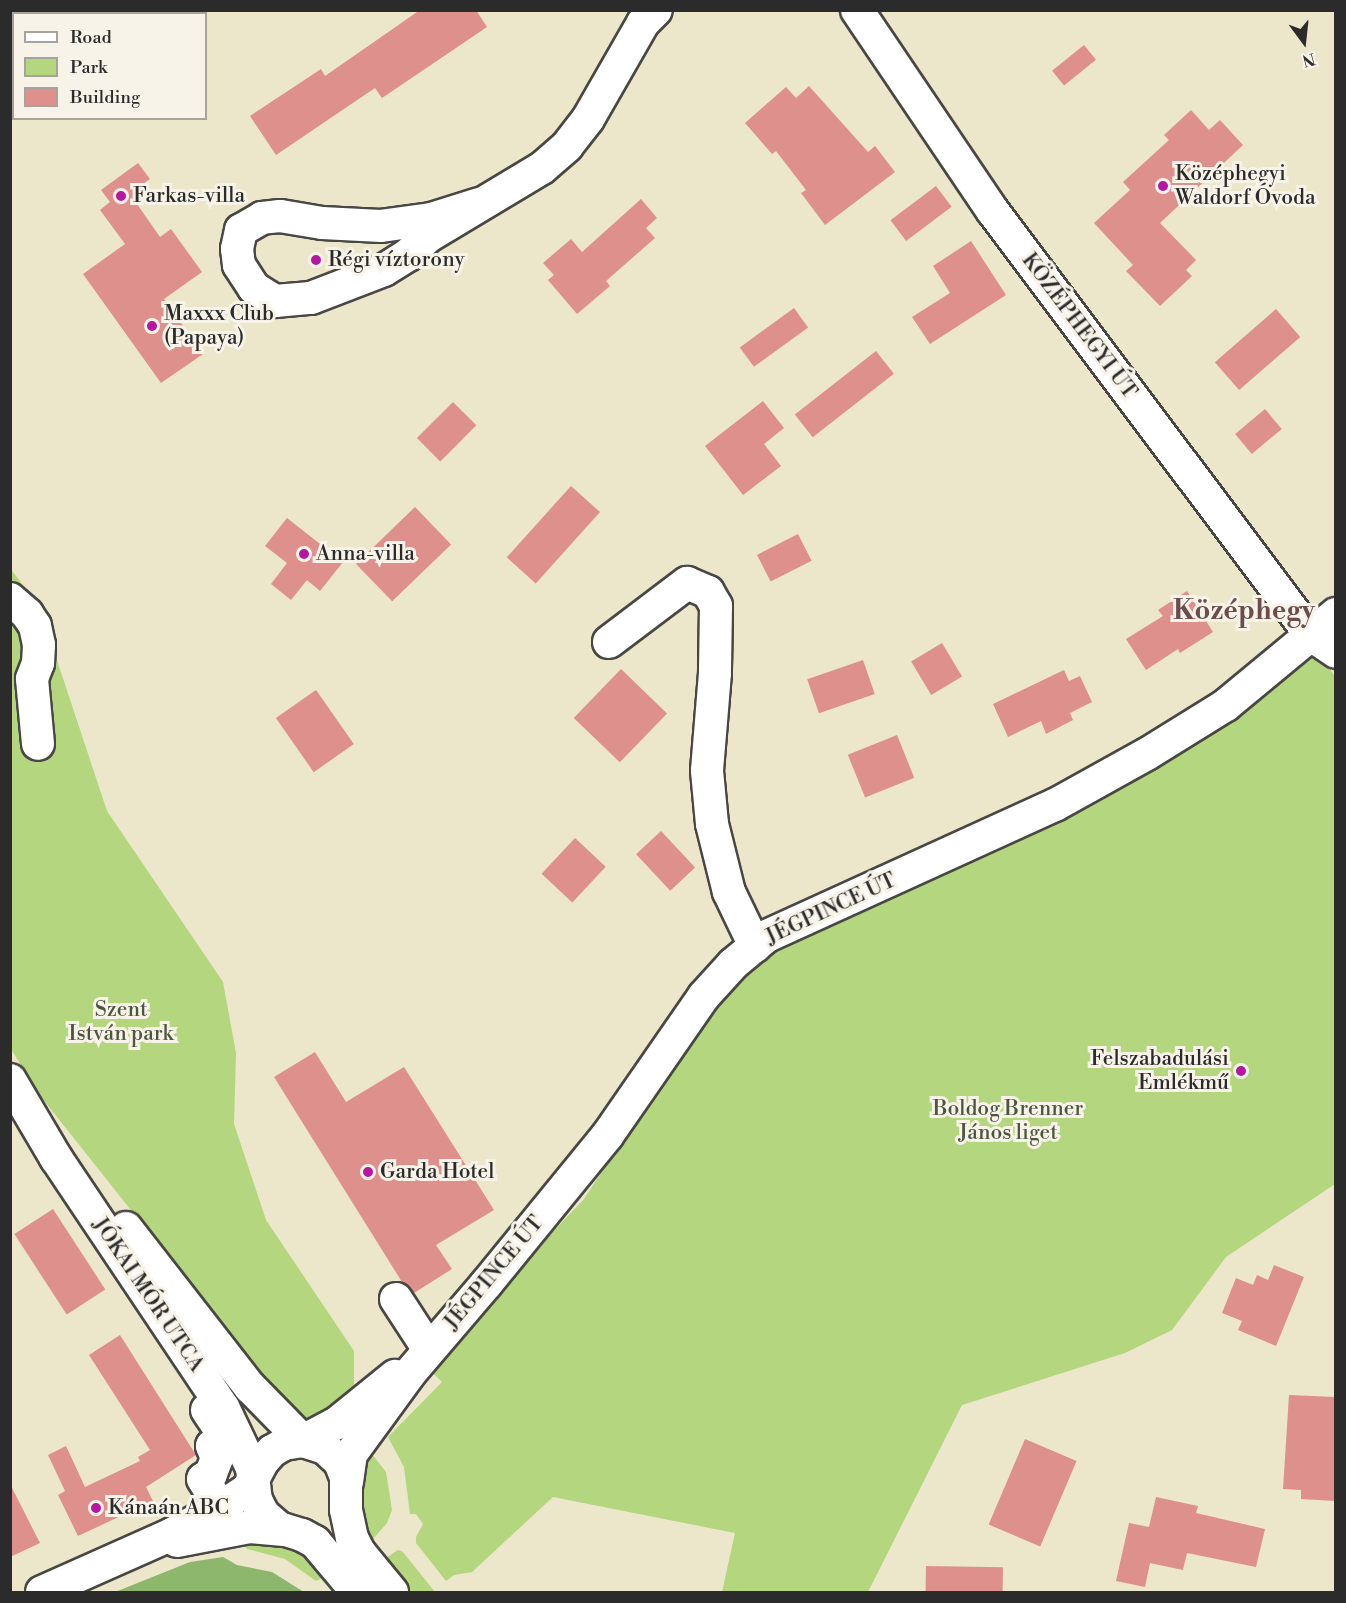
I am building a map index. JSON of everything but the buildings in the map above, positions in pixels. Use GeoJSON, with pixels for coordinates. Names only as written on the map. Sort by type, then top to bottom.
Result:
{"type":"FeatureCollection","features":[{"type":"Feature","properties":{"kind":"street"},"geometry":{"type":"LineString","coordinates":[[479,204],[431,219],[381,226],[322,223],[280,216],[262,218],[241,230],[237,249],[239,265],[254,288],[275,301],[311,298],[384,270],[408,255],[427,237],[542,168],[567,146],[588,119],[643,23],[656,10]]}},
{"type":"Feature","properties":{"kind":"street","name":"KÖZÉPHEGYI ÚT"},"geometry":{"type":"LineString","coordinates":[[857,10],[992,210],[1323,643]]}},
{"type":"Feature","properties":{"kind":"street"},"geometry":{"type":"LineString","coordinates":[[609,642],[687,583],[708,592],[716,606],[715,673],[707,771],[712,824],[729,892],[755,946]]}},
{"type":"Feature","properties":{"kind":"street"},"geometry":{"type":"LineString","coordinates":[[11,600],[27,614],[35,626],[39,645],[38,663],[21,687],[38,744]]}},
{"type":"Feature","properties":{"kind":"street","name":"JÉGPINCE ÚT"},"geometry":{"type":"LineString","coordinates":[[346,1490],[348,1460],[354,1449],[434,1343],[487,1284],[607,1136],[704,996],[733,964],[767,936],[1055,805],[1147,754],[1323,643],[1335,614]]}},
{"type":"Feature","properties":{"kind":"street","name":"JÓKAI MÓR UTCA"},"geometry":{"type":"LineString","coordinates":[[10,1080],[33,1115],[56,1158],[224,1407],[255,1479]]}},
{"type":"Feature","properties":{"kind":"street","name":"JÓKAI MÓR UTCA"},"geometry":{"type":"LineString","coordinates":[[33,1115],[72,1160],[250,1387],[303,1441]]}},
{"type":"Feature","properties":{"kind":"street"},"geometry":{"type":"LineString","coordinates":[[140,1283],[178,1365],[226,1438],[212,1446],[218,1458],[212,1474],[203,1479],[213,1495]]}},
{"type":"Feature","properties":{"kind":"street"},"geometry":{"type":"LineString","coordinates":[[396,1299],[434,1343]]}},
{"type":"Feature","properties":{"kind":"street","name":"JÉGPINCE ÚT"},"geometry":{"type":"LineString","coordinates":[[303,1441],[345,1417],[434,1343]]}},
{"type":"Feature","properties":{"kind":"street"},"geometry":{"type":"LineString","coordinates":[[42,1593],[133,1553],[229,1502],[248,1489],[263,1461],[272,1451],[284,1444],[303,1441],[319,1445],[331,1452],[343,1468],[350,1530],[355,1546],[392,1593]]}},
{"type":"Feature","properties":{"kind":"street"},"geometry":{"type":"LineString","coordinates":[[255,1479],[255,1496],[261,1512],[267,1519],[291,1532],[315,1532],[329,1524],[339,1513],[346,1490]]}},
{"type":"Feature","properties":{"kind":"street"},"geometry":{"type":"LineString","coordinates":[[133,1553],[239,1528],[271,1528],[310,1538],[357,1593]]}},
{"type":"Feature","properties":{"kind":"green space","name":"Szent István park"},"geometry":{"type":"Polygon","coordinates":[[[10,568],[39,606],[107,811],[223,982],[236,1053],[234,1124],[266,1220],[354,1351],[354,1405],[317,1431],[284,1403],[38,1093],[11,1049],[10,568]]]}},
{"type":"Feature","properties":{"kind":"green space","name":"Boldog Brenner János liget"},"geometry":{"type":"Polygon","coordinates":[[[1319,654],[1336,678],[1335,1184],[1226,1257],[1172,1330],[1125,1353],[962,1405],[868,1592],[722,1592],[735,1533],[553,1497],[472,1572],[454,1575],[446,1581],[416,1543],[416,1537],[423,1524],[416,1514],[410,1514],[404,1467],[388,1437],[442,1382],[431,1371],[496,1292],[584,1199],[710,1007],[740,974],[787,941],[1186,741],[1319,654]]]}},
{"type":"Feature","properties":{"kind":"green space"},"geometry":{"type":"Polygon","coordinates":[[[367,1448],[386,1472],[392,1510],[387,1523],[367,1546],[358,1517],[367,1448]]]}},
{"type":"Feature","properties":{"kind":"green space"},"geometry":{"type":"Polygon","coordinates":[[[239,1538],[299,1545],[330,1574],[316,1581],[285,1559],[247,1549],[239,1538]]]}},
{"type":"Feature","properties":{"kind":"green space"},"geometry":{"type":"Polygon","coordinates":[[[398,1550],[402,1551],[435,1592],[408,1592],[399,1585],[380,1562],[398,1550]]]}},
{"type":"Feature","properties":{"kind":"green space"},"geometry":{"type":"Polygon","coordinates":[[[223,1557],[237,1565],[272,1572],[304,1592],[115,1592],[190,1562],[223,1557]]]}},
{"type":"Feature","properties":{"kind":"place","name":"Középhegyi Waldorf Óvoda"},"geometry":{"type":"Point","coordinates":[1163,186]}},
{"type":"Feature","properties":{"kind":"place","name":"Farkas-villa"},"geometry":{"type":"Point","coordinates":[121,196]}},
{"type":"Feature","properties":{"kind":"place","name":"Régi víztorony"},"geometry":{"type":"Point","coordinates":[316,260]}},
{"type":"Feature","properties":{"kind":"place","name":"Maxxx Club (Papaya)"},"geometry":{"type":"Point","coordinates":[152,326]}},
{"type":"Feature","properties":{"kind":"place","name":"Anna-villa"},"geometry":{"type":"Point","coordinates":[304,554]}},
{"type":"Feature","properties":{"kind":"place","name":"Felszabadulási Emlékmű"},"geometry":{"type":"Point","coordinates":[1241,1071]}},
{"type":"Feature","properties":{"kind":"place","name":"Garda Hotel"},"geometry":{"type":"Point","coordinates":[368,1172]}},
{"type":"Feature","properties":{"kind":"place","name":"Kánaán ABC"},"geometry":{"type":"Point","coordinates":[96,1508]}},
{"type":"Feature","properties":{"kind":"district","name":"Középhegy"},"geometry":{"type":"Point","coordinates":[1244,612]}}]}
